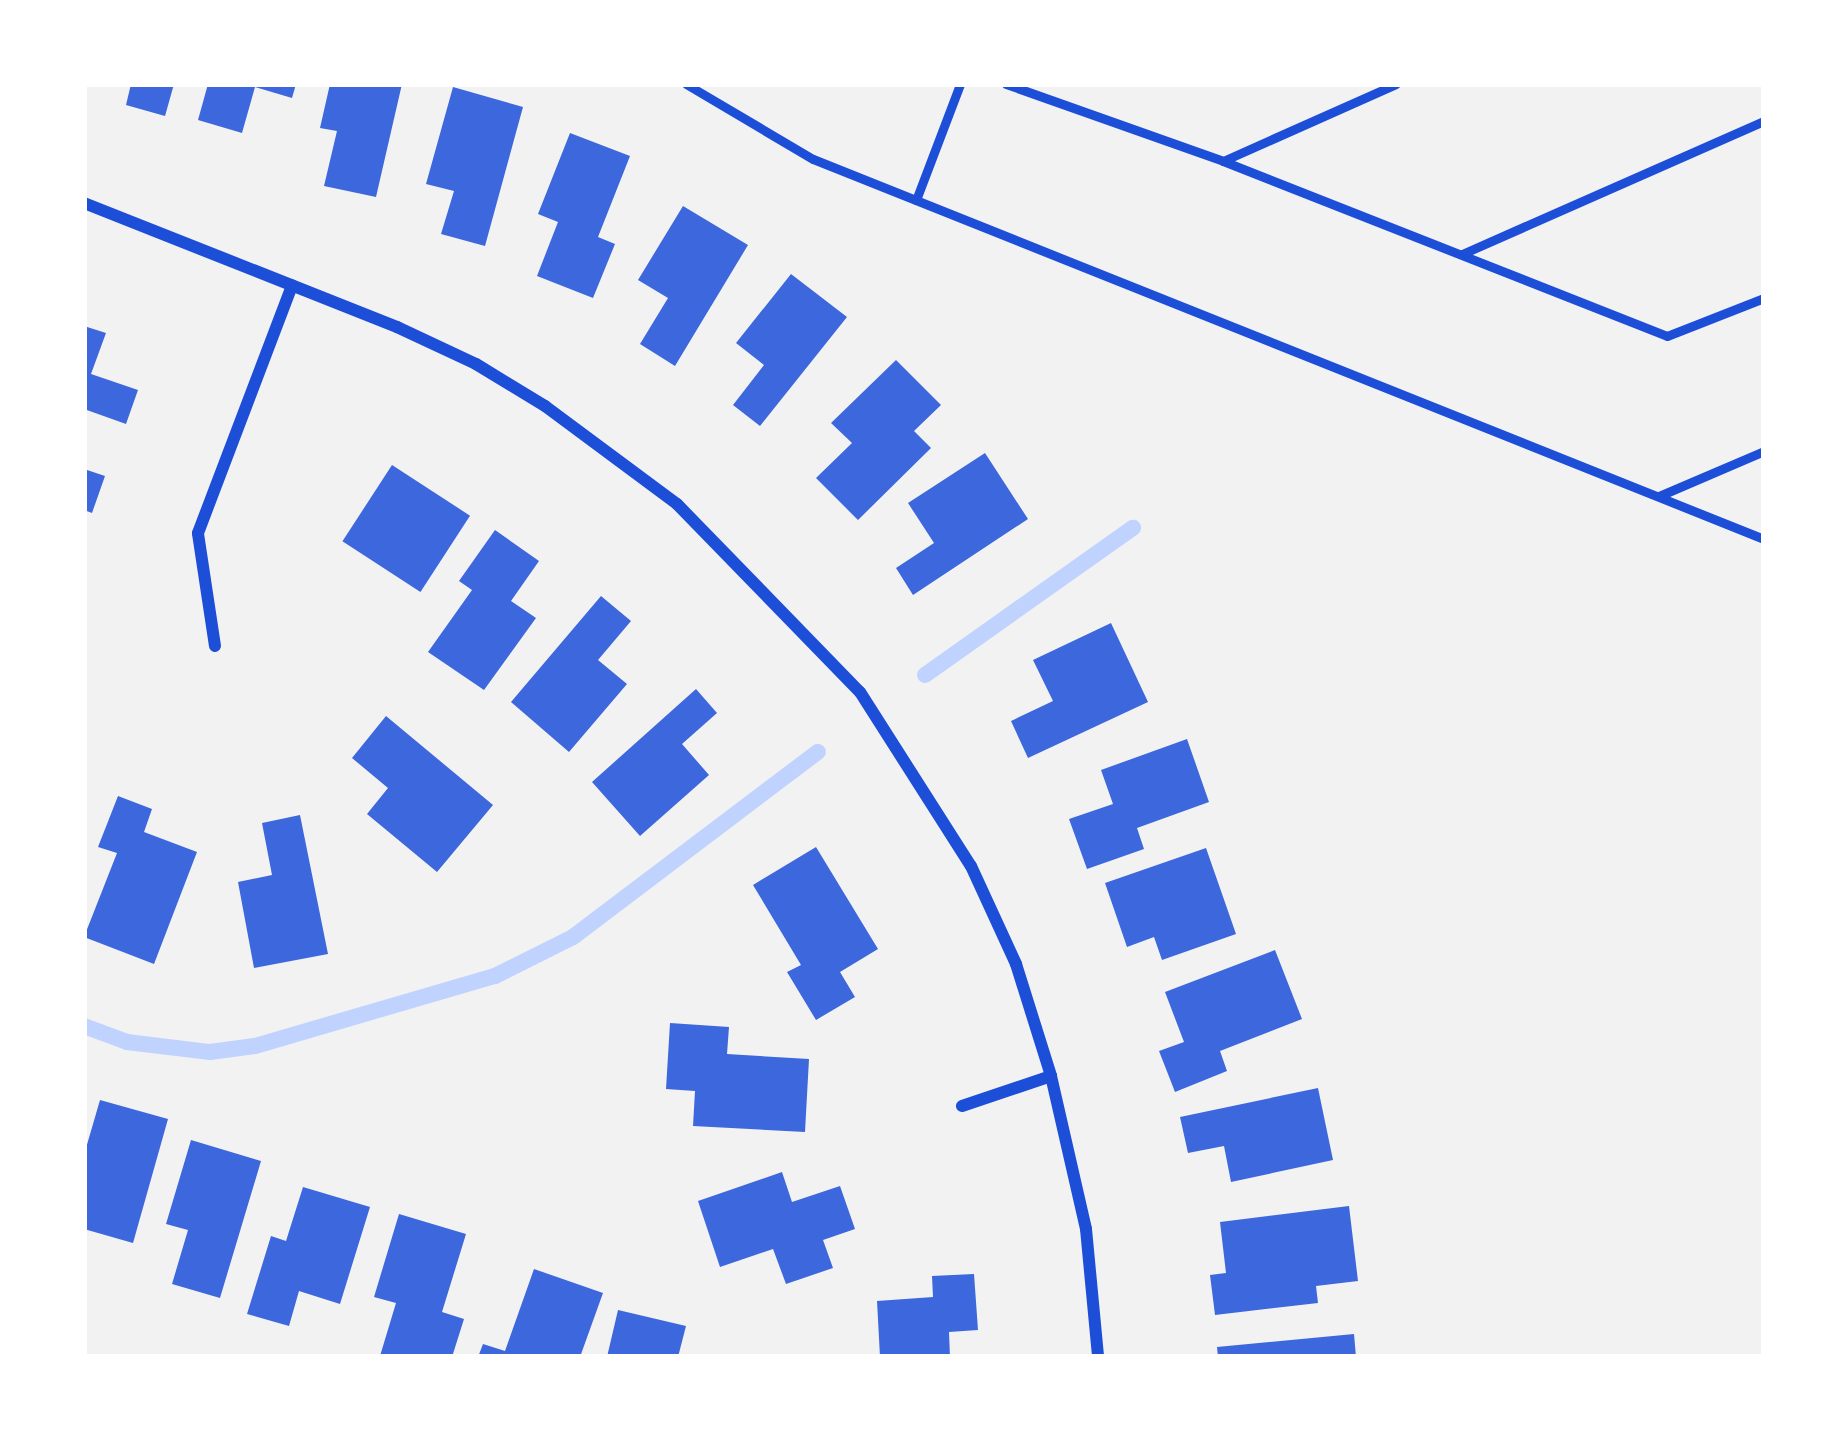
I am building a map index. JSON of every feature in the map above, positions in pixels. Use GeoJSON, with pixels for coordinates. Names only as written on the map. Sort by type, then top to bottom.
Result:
{"type":"FeatureCollection","features":[{"type":"Feature","properties":{"kind":"street"},"geometry":{"type":"LineString","coordinates":[[84,203],[398,327],[510,385],[677,503],[738,560],[860,692],[971,866],[1016,964],[1051,1076],[1086,1229],[1098,1357]]}},
{"type":"Feature","properties":{"kind":"street"},"geometry":{"type":"LineString","coordinates":[[215,646],[197,532],[292,285]]}},
{"type":"Feature","properties":{"kind":"street"},"geometry":{"type":"LineString","coordinates":[[962,1106],[1051,1076]]}},
{"type":"Feature","properties":{"kind":"lane"},"geometry":{"type":"LineString","coordinates":[[686,84],[813,159],[1764,539]]}},
{"type":"Feature","properties":{"kind":"lane"},"geometry":{"type":"LineString","coordinates":[[916,200],[960,84]]}},
{"type":"Feature","properties":{"kind":"lane"},"geometry":{"type":"LineString","coordinates":[[1006,84],[1223,161],[1667,336],[1764,298]]}},
{"type":"Feature","properties":{"kind":"lane"},"geometry":{"type":"LineString","coordinates":[[1223,161],[1396,84]]}},
{"type":"Feature","properties":{"kind":"lane"},"geometry":{"type":"LineString","coordinates":[[1460,255],[1764,121]]}},
{"type":"Feature","properties":{"kind":"lane"},"geometry":{"type":"LineString","coordinates":[[1658,496],[1764,451]]}},
{"type":"Feature","properties":{"kind":"building"},"geometry":{"type":"Polygon","coordinates":[[[131,84],[174,84],[165,116],[126,105],[131,84]]]}},
{"type":"Feature","properties":{"kind":"building"},"geometry":{"type":"Polygon","coordinates":[[[208,84],[296,84],[292,98],[255,87],[242,133],[198,120],[208,84]]]}},
{"type":"Feature","properties":{"kind":"building"},"geometry":{"type":"Polygon","coordinates":[[[330,84],[402,84],[376,197],[324,186],[337,131],[320,128],[330,84]]]}},
{"type":"Feature","properties":{"kind":"building"},"geometry":{"type":"Polygon","coordinates":[[[453,87],[523,107],[485,246],[441,234],[454,191],[426,184],[453,87]]]}},
{"type":"Feature","properties":{"kind":"building"},"geometry":{"type":"Polygon","coordinates":[[[570,133],[630,156],[598,237],[615,244],[593,298],[537,276],[558,222],[538,214],[570,133]]]}},
{"type":"Feature","properties":{"kind":"building"},"geometry":{"type":"Polygon","coordinates":[[[683,206],[748,245],[675,366],[640,344],[668,298],[638,280],[683,206]]]}},
{"type":"Feature","properties":{"kind":"building"},"geometry":{"type":"Polygon","coordinates":[[[791,274],[847,317],[760,426],[733,405],[764,365],[736,343],[791,274]]]}},
{"type":"Feature","properties":{"kind":"building"},"geometry":{"type":"Polygon","coordinates":[[[84,326],[106,333],[91,374],[138,390],[126,424],[84,409],[84,326]]]}},
{"type":"Feature","properties":{"kind":"building"},"geometry":{"type":"Polygon","coordinates":[[[896,360],[941,405],[914,431],[931,448],[858,520],[816,478],[852,443],[831,423],[896,360]]]}},
{"type":"Feature","properties":{"kind":"building"},"geometry":{"type":"Polygon","coordinates":[[[985,453],[1028,519],[913,595],[896,568],[934,543],[908,503],[985,453]]]}},
{"type":"Feature","properties":{"kind":"building"},"geometry":{"type":"Polygon","coordinates":[[[392,465],[470,516],[420,592],[342,541],[392,465]]]}},
{"type":"Feature","properties":{"kind":"building"},"geometry":{"type":"Polygon","coordinates":[[[84,469],[105,476],[92,513],[84,510],[84,469]]]}},
{"type":"Feature","properties":{"kind":"building"},"geometry":{"type":"Polygon","coordinates":[[[495,530],[539,561],[511,601],[536,618],[484,690],[428,652],[472,590],[459,581],[495,530]]]}},
{"type":"Feature","properties":{"kind":"building"},"geometry":{"type":"Polygon","coordinates":[[[601,596],[631,621],[598,660],[627,684],[569,752],[511,702],[601,596]]]}},
{"type":"Feature","properties":{"kind":"building"},"geometry":{"type":"Polygon","coordinates":[[[1111,623],[1148,702],[1028,758],[1011,721],[1053,701],[1033,660],[1111,623]]]}},
{"type":"Feature","properties":{"kind":"building"},"geometry":{"type":"Polygon","coordinates":[[[696,689],[717,713],[682,744],[709,775],[640,836],[592,782],[696,689]]]}},
{"type":"Feature","properties":{"kind":"building"},"geometry":{"type":"Polygon","coordinates":[[[386,716],[493,805],[437,872],[367,814],[388,788],[352,758],[386,716]]]}},
{"type":"Feature","properties":{"kind":"building"},"geometry":{"type":"Polygon","coordinates":[[[1187,739],[1209,802],[1137,828],[1144,849],[1087,869],[1069,819],[1113,804],[1101,770],[1187,739]]]}},
{"type":"Feature","properties":{"kind":"building"},"geometry":{"type":"Polygon","coordinates":[[[118,796],[152,809],[144,832],[197,852],[154,964],[84,937],[117,853],[98,847],[118,796]]]}},
{"type":"Feature","properties":{"kind":"building"},"geometry":{"type":"Polygon","coordinates":[[[300,815],[328,954],[254,968],[238,882],[272,875],[262,823],[300,815]]]}},
{"type":"Feature","properties":{"kind":"building"},"geometry":{"type":"Polygon","coordinates":[[[816,847],[878,949],[840,972],[855,997],[816,1020],[787,972],[801,965],[753,885],[816,847]]]}},
{"type":"Feature","properties":{"kind":"building"},"geometry":{"type":"Polygon","coordinates":[[[1206,848],[1236,934],[1162,960],[1154,937],[1127,947],[1105,883],[1206,848]]]}},
{"type":"Feature","properties":{"kind":"building"},"geometry":{"type":"Polygon","coordinates":[[[1275,950],[1302,1019],[1220,1051],[1227,1071],[1175,1092],[1159,1051],[1184,1042],[1165,992],[1275,950]]]}},
{"type":"Feature","properties":{"kind":"building"},"geometry":{"type":"Polygon","coordinates":[[[670,1023],[729,1027],[727,1054],[809,1059],[805,1132],[693,1126],[695,1091],[666,1089],[670,1023]]]}},
{"type":"Feature","properties":{"kind":"building"},"geometry":{"type":"Polygon","coordinates":[[[1318,1088],[1333,1160],[1231,1182],[1224,1146],[1188,1153],[1180,1117],[1318,1088]]]}},
{"type":"Feature","properties":{"kind":"building"},"geometry":{"type":"Polygon","coordinates":[[[100,1100],[168,1119],[133,1243],[84,1229],[84,1155],[100,1100]]]}},
{"type":"Feature","properties":{"kind":"building"},"geometry":{"type":"Polygon","coordinates":[[[191,1140],[261,1161],[220,1298],[172,1284],[188,1230],[166,1224],[191,1140]]]}},
{"type":"Feature","properties":{"kind":"building"},"geometry":{"type":"Polygon","coordinates":[[[782,1172],[792,1202],[840,1186],[855,1229],[823,1240],[833,1268],[786,1284],[773,1249],[720,1267],[698,1201],[782,1172]]]}},
{"type":"Feature","properties":{"kind":"building"},"geometry":{"type":"Polygon","coordinates":[[[303,1187],[370,1207],[340,1304],[299,1291],[289,1326],[247,1314],[271,1236],[286,1241],[303,1187]]]}},
{"type":"Feature","properties":{"kind":"building"},"geometry":{"type":"Polygon","coordinates":[[[1349,1206],[1358,1281],[1316,1286],[1318,1303],[1215,1315],[1210,1275],[1226,1273],[1220,1222],[1349,1206]]]}},
{"type":"Feature","properties":{"kind":"building"},"geometry":{"type":"Polygon","coordinates":[[[399,1214],[466,1234],[442,1312],[464,1319],[452,1357],[380,1356],[396,1303],[374,1297],[399,1214]]]}},
{"type":"Feature","properties":{"kind":"building"},"geometry":{"type":"Polygon","coordinates":[[[534,1269],[603,1293],[580,1357],[478,1357],[483,1344],[505,1351],[534,1269]]]}},
{"type":"Feature","properties":{"kind":"building"},"geometry":{"type":"Polygon","coordinates":[[[974,1274],[978,1330],[949,1332],[950,1357],[880,1357],[877,1301],[933,1297],[932,1276],[974,1274]]]}},
{"type":"Feature","properties":{"kind":"building"},"geometry":{"type":"Polygon","coordinates":[[[618,1310],[686,1326],[678,1357],[607,1357],[618,1310]]]}},
{"type":"Feature","properties":{"kind":"building"},"geometry":{"type":"Polygon","coordinates":[[[1354,1334],[1356,1357],[1218,1357],[1217,1347],[1354,1334]]]}},
{"type":"Feature","properties":{"kind":"waterway"},"geometry":{"type":"LineString","coordinates":[[925,675],[1133,528]]}},
{"type":"Feature","properties":{"kind":"waterway"},"geometry":{"type":"LineString","coordinates":[[84,1026],[127,1042],[210,1052],[255,1046],[495,976],[573,937],[818,752]]}}]}
